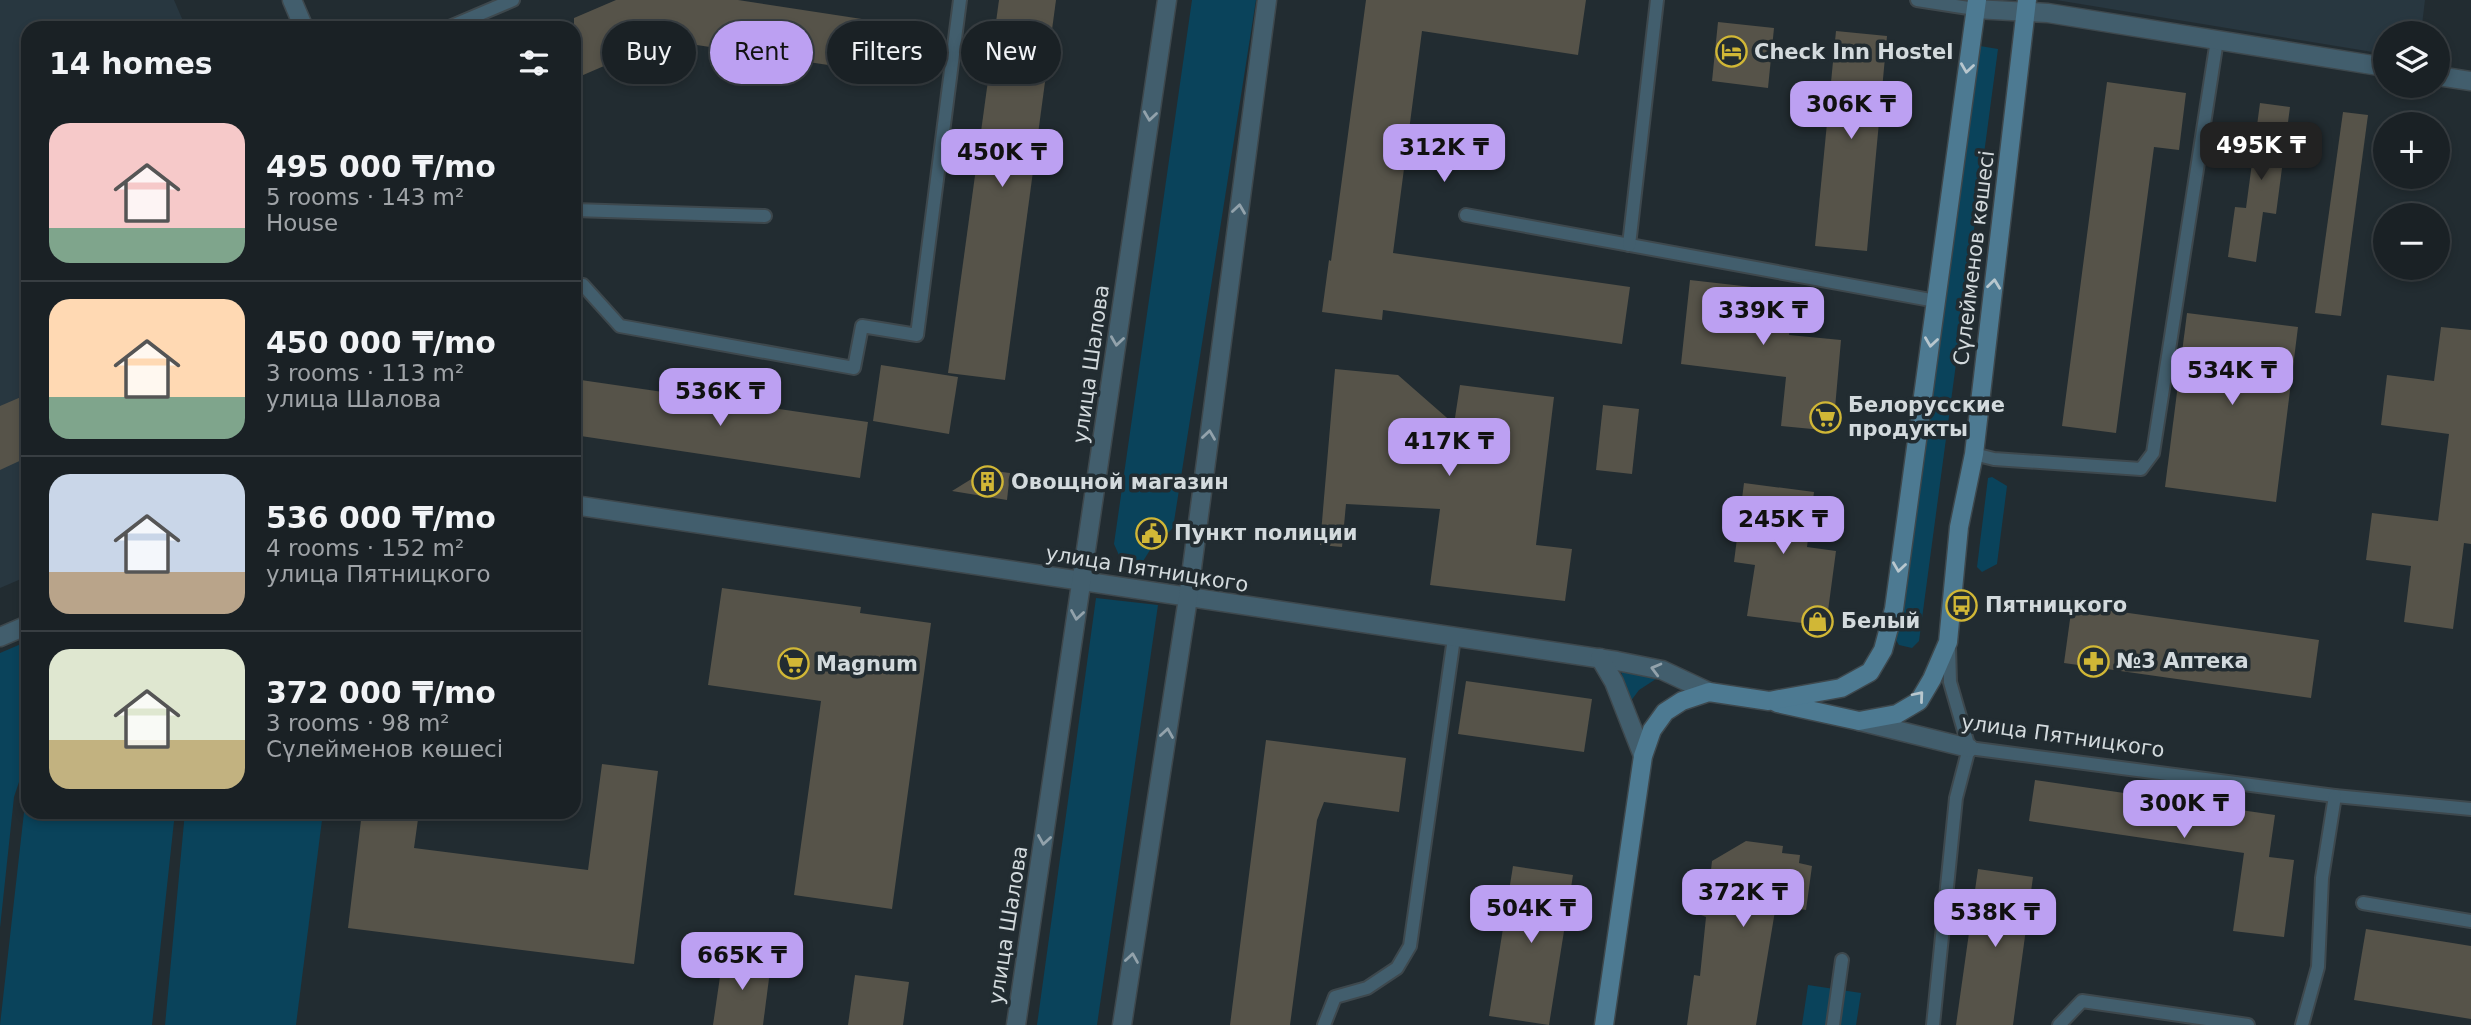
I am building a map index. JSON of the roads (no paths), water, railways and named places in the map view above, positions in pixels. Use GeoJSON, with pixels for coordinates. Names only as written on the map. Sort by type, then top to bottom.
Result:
{"type":"FeatureCollection","features":[{"type":"Feature","properties":{"kind":"street"},"geometry":{"type":"LineString","coordinates":[[292,0],[301,21]]}},
{"type":"Feature","properties":{"kind":"street","name":"улица Шалова"},"geometry":{"type":"LineString","coordinates":[[1016,1025],[1167,0]]}},
{"type":"Feature","properties":{"kind":"street"},"geometry":{"type":"LineString","coordinates":[[1122,1025],[1188,598],[1267,0]]}},
{"type":"Feature","properties":{"kind":"street"},"geometry":{"type":"LineString","coordinates":[[1976,4],[2026,6],[2048,13],[2373,65]]}},
{"type":"Feature","properties":{"kind":"street","name":"Сүлейменов көшесі"},"geometry":{"type":"LineString","coordinates":[[1604,1025],[1643,756],[1651,730],[1665,712],[1682,701],[1709,692],[1769,701],[1841,688],[1870,672],[1883,650],[1894,609],[1976,4]]}},
{"type":"Feature","properties":{"kind":"street","name":"Сүлейменов көшесі"},"geometry":{"type":"LineString","coordinates":[[1858,721],[1897,714],[1919,701],[1948,642],[1959,527],[1974,454],[2026,6]]}},
{"type":"Feature","properties":{"kind":"street"},"geometry":{"type":"LineString","coordinates":[[2450,78],[2471,81]]}},
{"type":"Feature","properties":{"kind":"street","name":"улица Пятницкого"},"geometry":{"type":"LineString","coordinates":[[581,506],[1600,658],[1662,670],[1709,692]]}},
{"type":"Feature","properties":{"kind":"street"},"geometry":{"type":"LineString","coordinates":[[0,636],[21,628]]}},
{"type":"Feature","properties":{"kind":"street"},"geometry":{"type":"LineString","coordinates":[[1600,658],[1614,682],[1643,756]]}},
{"type":"Feature","properties":{"kind":"street"},"geometry":{"type":"LineString","coordinates":[[1769,701],[1858,721]]}},
{"type":"Feature","properties":{"kind":"street","name":"улица Пятницкого"},"geometry":{"type":"LineString","coordinates":[[1858,721],[1969,748]]}},
{"type":"Feature","properties":{"kind":"lane"},"geometry":{"type":"LineString","coordinates":[[464,21],[513,0]]}},
{"type":"Feature","properties":{"kind":"lane"},"geometry":{"type":"LineString","coordinates":[[581,285],[620,326],[855,368],[862,326],[917,335],[960,0]]}},
{"type":"Feature","properties":{"kind":"lane"},"geometry":{"type":"LineString","coordinates":[[1629,245],[1657,0]]}},
{"type":"Feature","properties":{"kind":"lane"},"geometry":{"type":"LineString","coordinates":[[1917,0],[1976,4]]}},
{"type":"Feature","properties":{"kind":"lane"},"geometry":{"type":"LineString","coordinates":[[1974,454],[1994,459],[2141,469],[2153,453],[2217,40]]}},
{"type":"Feature","properties":{"kind":"lane"},"geometry":{"type":"LineString","coordinates":[[581,210],[765,216]]}},
{"type":"Feature","properties":{"kind":"lane"},"geometry":{"type":"LineString","coordinates":[[1466,215],[1936,301]]}},
{"type":"Feature","properties":{"kind":"lane"},"geometry":{"type":"LineString","coordinates":[[1324,1025],[1335,997],[1367,988],[1398,968],[1409,946],[1454,638]]}},
{"type":"Feature","properties":{"kind":"lane"},"geometry":{"type":"LineString","coordinates":[[1933,1025],[1956,798],[1969,748],[1951,682],[1948,642]]}},
{"type":"Feature","properties":{"kind":"lane","name":"улица Пятницкого"},"geometry":{"type":"LineString","coordinates":[[1969,748],[2334,796],[2471,809]]}},
{"type":"Feature","properties":{"kind":"lane"},"geometry":{"type":"LineString","coordinates":[[2302,1025],[2318,967],[2322,878],[2334,796]]}},
{"type":"Feature","properties":{"kind":"lane"},"geometry":{"type":"LineString","coordinates":[[2363,903],[2471,921]]}},
{"type":"Feature","properties":{"kind":"lane"},"geometry":{"type":"LineString","coordinates":[[1833,1025],[1842,960]]}},
{"type":"Feature","properties":{"kind":"lane"},"geometry":{"type":"LineString","coordinates":[[2059,1025],[2082,1001],[2248,1025]]}},
{"type":"Feature","properties":{"kind":"place","name":"Check Inn Hostel"},"geometry":{"type":"Point","coordinates":[1731,52]}},
{"type":"Feature","properties":{"kind":"place","name":"Белорусские продукты"},"geometry":{"type":"Point","coordinates":[1825,417]}},
{"type":"Feature","properties":{"kind":"place","name":"Овощной магазин"},"geometry":{"type":"Point","coordinates":[988,482]}},
{"type":"Feature","properties":{"kind":"place","name":"Пункт полиции"},"geometry":{"type":"Point","coordinates":[1151,533]}},
{"type":"Feature","properties":{"kind":"place","name":"Пятницкого"},"geometry":{"type":"Point","coordinates":[1962,605]}},
{"type":"Feature","properties":{"kind":"place","name":"Белый"},"geometry":{"type":"Point","coordinates":[1818,621]}},
{"type":"Feature","properties":{"kind":"place","name":"№3 Аптека"},"geometry":{"type":"Point","coordinates":[2093,661]}},
{"type":"Feature","properties":{"kind":"place","name":"Magnum"},"geometry":{"type":"Point","coordinates":[793,664]}}]}
